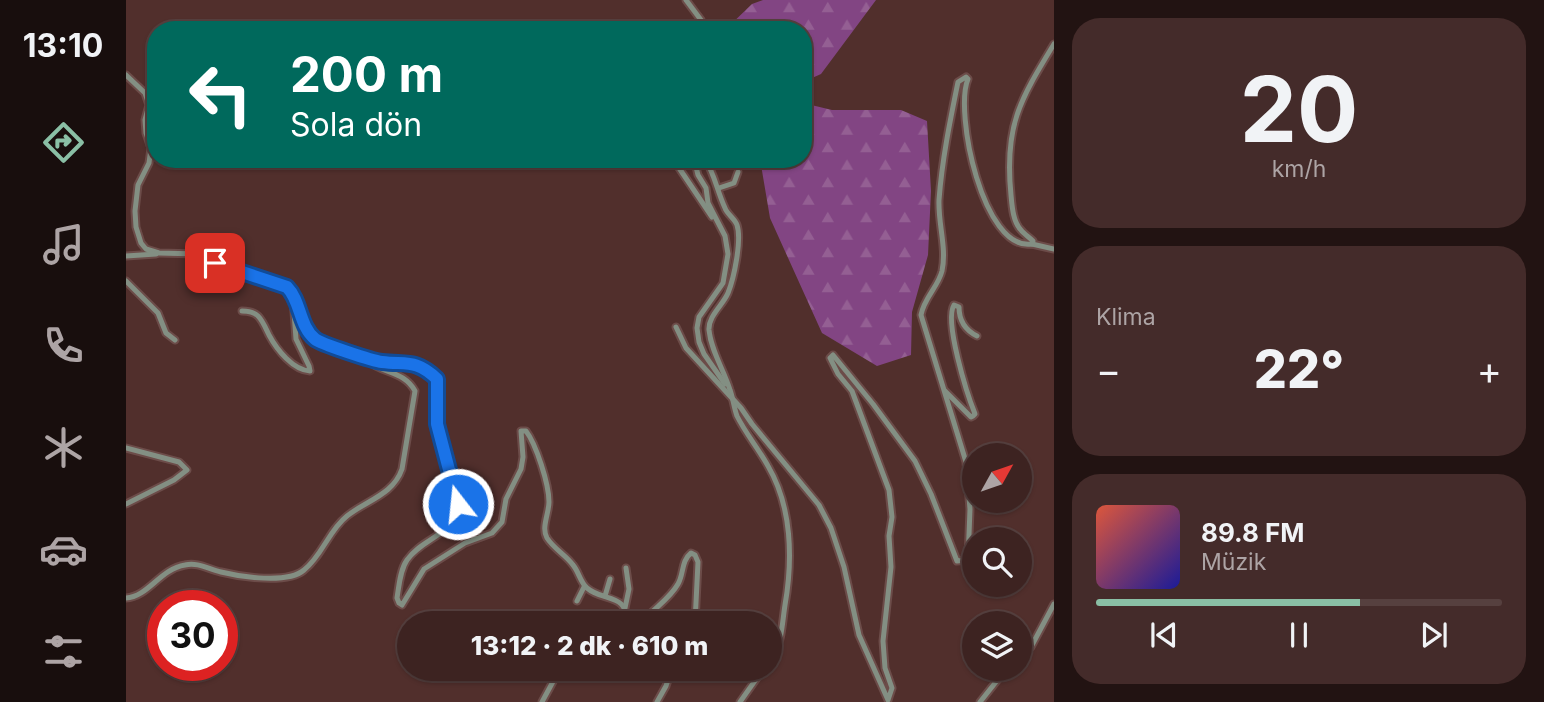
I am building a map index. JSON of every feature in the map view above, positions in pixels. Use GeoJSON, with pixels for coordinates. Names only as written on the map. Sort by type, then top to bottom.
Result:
{"type":"FeatureCollection","features":[{"type":"Feature","properties":{"kind":"street"},"geometry":{"type":"LineString","coordinates":[[686,0],[701,21]]}},
{"type":"Feature","properties":{"kind":"street"},"geometry":{"type":"LineString","coordinates":[[1032,244],[1033,241],[1020,230],[1015,219],[1008,164],[1016,113],[1032,78],[1054,44]]}},
{"type":"Feature","properties":{"kind":"street"},"geometry":{"type":"LineString","coordinates":[[126,75],[145,93],[147,99]]}},
{"type":"Feature","properties":{"kind":"street"},"geometry":{"type":"LineString","coordinates":[[889,701],[892,688],[884,668],[883,641],[891,567],[889,536],[892,517],[889,489],[852,391],[838,374],[830,358],[833,355],[915,461],[957,561],[968,560],[970,554],[966,462],[921,315],[925,300],[942,273],[943,239],[939,200],[945,139],[958,82],[962,77],[968,79],[965,94],[968,138],[983,197],[1002,230],[1020,242],[1054,249]]}},
{"type":"Feature","properties":{"kind":"street"},"geometry":{"type":"LineString","coordinates":[[147,118],[147,138]]}},
{"type":"Feature","properties":{"kind":"street"},"geometry":{"type":"LineString","coordinates":[[148,168],[137,188],[136,227],[146,249],[159,253]]}},
{"type":"Feature","properties":{"kind":"street"},"geometry":{"type":"LineString","coordinates":[[680,168],[701,197],[706,211],[715,220]]}},
{"type":"Feature","properties":{"kind":"street"},"geometry":{"type":"LineString","coordinates":[[696,168],[706,188],[708,203],[715,220],[725,236],[728,254],[723,283],[699,317],[699,342],[704,355],[731,391]]}},
{"type":"Feature","properties":{"kind":"street"},"geometry":{"type":"LineString","coordinates":[[711,168],[725,210],[737,223],[739,236],[727,295],[709,325],[710,341],[731,391],[736,413],[769,467],[786,509],[789,532],[787,594],[782,625]]}},
{"type":"Feature","properties":{"kind":"street"},"geometry":{"type":"LineString","coordinates":[[719,188],[734,183],[738,172]]}},
{"type":"Feature","properties":{"kind":"street"},"geometry":{"type":"LineString","coordinates":[[126,256],[198,254],[215,263],[287,287],[292,292],[300,316],[311,336],[318,341],[366,359],[408,362],[424,368],[437,379],[437,424],[458,504],[456,516],[450,525],[406,561],[397,597],[398,603],[402,605],[406,601],[424,569],[465,543],[492,533],[502,522],[506,499],[521,469],[521,431],[528,433],[547,484],[548,511],[544,532],[548,540],[573,565],[584,587],[595,594],[619,602],[625,608]]}},
{"type":"Feature","properties":{"kind":"street"},"geometry":{"type":"LineString","coordinates":[[126,282],[158,313],[166,332],[175,340]]}},
{"type":"Feature","properties":{"kind":"street"},"geometry":{"type":"LineString","coordinates":[[242,311],[259,317],[280,352],[296,366],[310,371],[296,339],[292,292]]}},
{"type":"Feature","properties":{"kind":"street"},"geometry":{"type":"LineString","coordinates":[[943,389],[971,417],[975,414],[950,320],[954,305],[959,307],[959,316],[965,326],[977,336]]}},
{"type":"Feature","properties":{"kind":"street"},"geometry":{"type":"LineString","coordinates":[[676,327],[686,348],[733,399],[819,505],[831,528],[844,567],[859,635],[889,701]]}},
{"type":"Feature","properties":{"kind":"street"},"geometry":{"type":"LineString","coordinates":[[126,598],[139,595],[160,575],[183,565],[200,565],[225,573],[268,578],[299,574],[312,562],[345,517],[389,489],[402,469],[415,391],[404,377],[375,366],[366,359]]}},
{"type":"Feature","properties":{"kind":"street"},"geometry":{"type":"LineString","coordinates":[[126,448],[179,462],[187,469],[186,473],[174,480],[126,504]]}},
{"type":"Feature","properties":{"kind":"street"},"geometry":{"type":"LineString","coordinates":[[653,611],[678,585],[684,562],[691,554],[695,555],[698,562],[696,611]]}},
{"type":"Feature","properties":{"kind":"street"},"geometry":{"type":"LineString","coordinates":[[625,611],[629,589],[626,568]]}},
{"type":"Feature","properties":{"kind":"street"},"geometry":{"type":"LineString","coordinates":[[605,596],[610,579]]}},
{"type":"Feature","properties":{"kind":"street"},"geometry":{"type":"LineString","coordinates":[[577,601],[584,587]]}},
{"type":"Feature","properties":{"kind":"street"},"geometry":{"type":"LineString","coordinates":[[1032,645],[1054,604]]}},
{"type":"Feature","properties":{"kind":"street"},"geometry":{"type":"LineString","coordinates":[[542,702],[554,681]]}},
{"type":"Feature","properties":{"kind":"street"},"geometry":{"type":"LineString","coordinates":[[657,702],[668,681]]}},
{"type":"Feature","properties":{"kind":"street"},"geometry":{"type":"LineString","coordinates":[[740,702],[755,681]]}},
{"type":"Feature","properties":{"kind":"street"},"geometry":{"type":"LineString","coordinates":[[981,702],[997,681]]}},
{"type":"Feature","properties":{"kind":"green space"},"geometry":{"type":"Polygon","coordinates":[[[763,0],[876,0],[821,74],[812,78],[812,21],[734,21],[752,4],[763,0]]]}},
{"type":"Feature","properties":{"kind":"green space"},"geometry":{"type":"Polygon","coordinates":[[[812,105],[832,110],[901,110],[927,121],[931,191],[928,255],[912,312],[911,355],[877,366],[822,333],[770,218],[762,168],[812,168],[812,105]]]}},
{"type":"Feature","properties":{"kind":"route"},"geometry":{"type":"LineString","coordinates":[[215,263],[287,287],[292,292],[300,316],[311,336],[318,341],[366,359],[408,362],[424,368],[437,379],[437,424],[458,504]]}}]}
